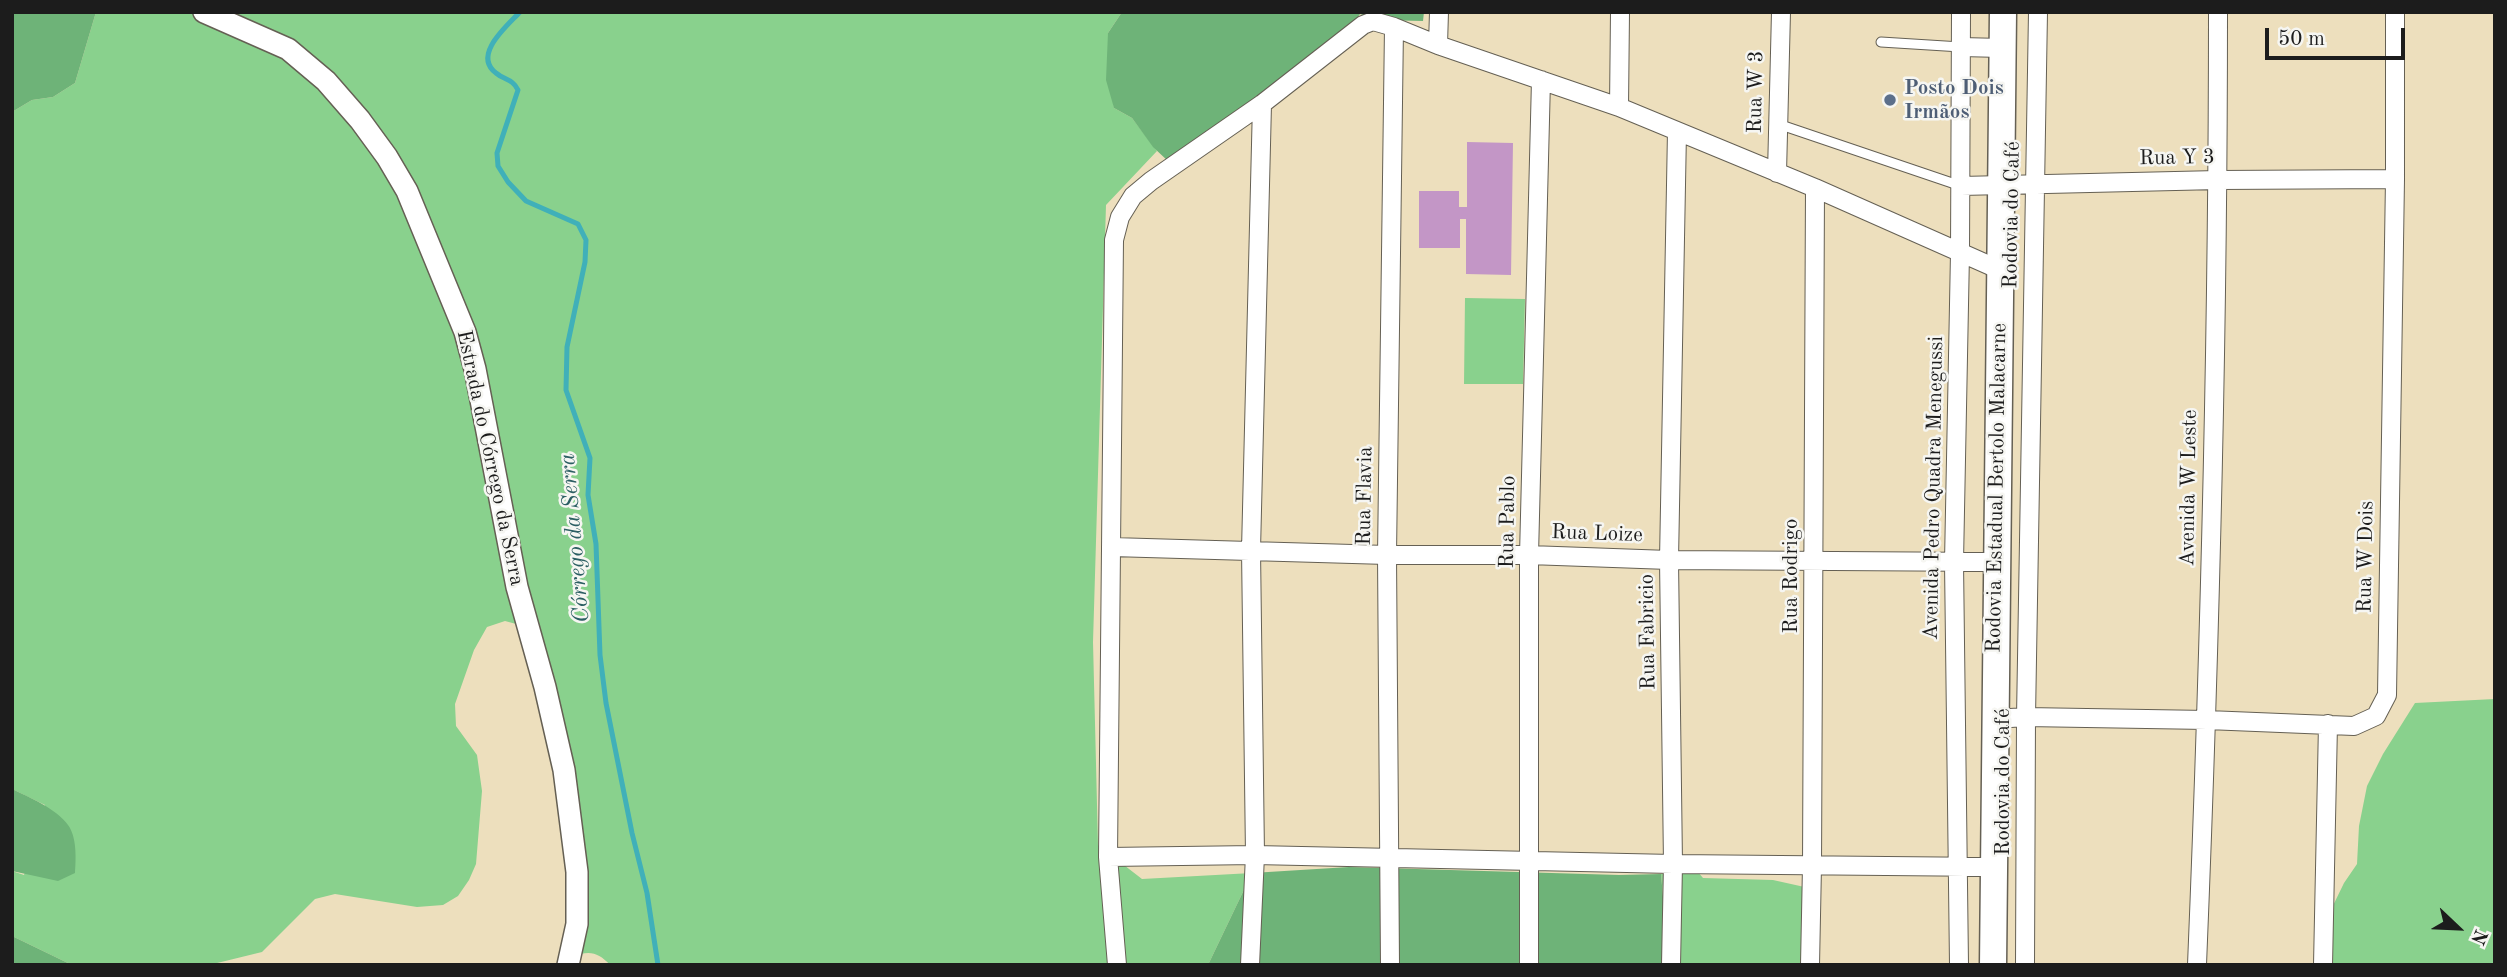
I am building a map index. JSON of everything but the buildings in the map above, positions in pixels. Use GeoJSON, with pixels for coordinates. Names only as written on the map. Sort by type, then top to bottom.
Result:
{"type":"FeatureCollection","features":[{"type":"Feature","properties":{"kind":"main road","name":"Rodovia Estadual Bertolo Malacarne"},"geometry":{"type":"LineString","coordinates":[[1993,965],[2003,12]]}},
{"type":"Feature","properties":{"kind":"street","name":"Estrada do Córrego da Serra"},"geometry":{"type":"LineString","coordinates":[[204,12],[288,49],[326,81],[360,120],[407,191],[465,332],[475,369],[517,587],[545,687],[564,770],[577,872],[577,924],[568,965]]}},
{"type":"Feature","properties":{"kind":"street"},"geometry":{"type":"LineString","coordinates":[[1438,45],[1439,12]]}},
{"type":"Feature","properties":{"kind":"street"},"geometry":{"type":"LineString","coordinates":[[1619,107],[1620,12]]}},
{"type":"Feature","properties":{"kind":"street","name":"Rua W 3"},"geometry":{"type":"LineString","coordinates":[[1777,173],[1781,12]]}},
{"type":"Feature","properties":{"kind":"street","name":"Avenida Pedro Quadra Menegussi"},"geometry":{"type":"LineString","coordinates":[[1959,965],[1954,562],[1961,186],[1961,12]]}},
{"type":"Feature","properties":{"kind":"street","name":"Rodovia do Café"},"geometry":{"type":"LineString","coordinates":[[2025,965],[2025,717],[2038,12]]}},
{"type":"Feature","properties":{"kind":"street","name":"Avenida W Leste"},"geometry":{"type":"LineString","coordinates":[[2197,965],[2207,720],[2218,180],[2218,12]]}},
{"type":"Feature","properties":{"kind":"street","name":"Rua W Dois"},"geometry":{"type":"LineString","coordinates":[[1995,719],[2025,717],[2207,720],[2354,726],[2366,723],[2376,716],[2387,695],[2395,12]]}},
{"type":"Feature","properties":{"kind":"street"},"geometry":{"type":"LineString","coordinates":[[1117,965],[1108,857],[1114,240],[1120,217],[1133,196],[1151,181],[1262,104],[1363,25],[1373,21],[1619,107],[1815,188],[2000,270]]}},
{"type":"Feature","properties":{"kind":"street","name":"Rua Flavia"},"geometry":{"type":"LineString","coordinates":[[1390,965],[1387,555],[1394,27]]}},
{"type":"Feature","properties":{"kind":"street"},"geometry":{"type":"LineString","coordinates":[[1961,47],[2002,48]]}},
{"type":"Feature","properties":{"kind":"street","name":"Rua Pablo"},"geometry":{"type":"LineString","coordinates":[[1529,965],[1529,555],[1541,80]]}},
{"type":"Feature","properties":{"kind":"street"},"geometry":{"type":"LineString","coordinates":[[1250,965],[1255,855],[1251,550],[1262,104]]}},
{"type":"Feature","properties":{"kind":"street","name":"Rua Fabricio"},"geometry":{"type":"LineString","coordinates":[[1671,965],[1673,864],[1669,560],[1677,131]]}},
{"type":"Feature","properties":{"kind":"street","name":"Rua Y 3"},"geometry":{"type":"LineString","coordinates":[[1961,186],[2395,179]]}},
{"type":"Feature","properties":{"kind":"street","name":"Rua Rodrigo"},"geometry":{"type":"LineString","coordinates":[[1810,965],[1815,188]]}},
{"type":"Feature","properties":{"kind":"street","name":"Rua Loize"},"geometry":{"type":"LineString","coordinates":[[1112,547],[1669,560],[1997,562]]}},
{"type":"Feature","properties":{"kind":"street"},"geometry":{"type":"LineString","coordinates":[[2323,965],[2328,724]]}},
{"type":"Feature","properties":{"kind":"street"},"geometry":{"type":"LineString","coordinates":[[1108,857],[1255,855],[1673,864],[1993,867]]}},
{"type":"Feature","properties":{"kind":"lane"},"geometry":{"type":"LineString","coordinates":[[1881,43],[1961,47]]}},
{"type":"Feature","properties":{"kind":"lane"},"geometry":{"type":"LineString","coordinates":[[1778,124],[1961,186]]}},
{"type":"Feature","properties":{"kind":"green space"},"geometry":{"type":"Polygon","coordinates":[[[12,12],[96,12],[75,83],[53,97],[32,100],[12,112],[12,12]]]}},
{"type":"Feature","properties":{"kind":"green space"},"geometry":{"type":"Polygon","coordinates":[[[96,12],[1122,12],[1108,33],[1114,108],[1132,118],[1157,151],[1106,205],[1093,642],[1098,845],[1142,879],[1252,873],[1208,965],[610,965],[593,954],[583,953],[572,957],[566,763],[520,625],[505,621],[487,627],[474,650],[455,704],[456,726],[477,755],[482,791],[476,864],[458,896],[443,905],[417,907],[335,894],[315,899],[262,952],[209,965],[72,965],[12,936],[12,871],[24,875],[45,805],[12,789],[12,112],[32,100],[53,97],[75,83],[96,12]]]}},
{"type":"Feature","properties":{"kind":"green space"},"geometry":{"type":"Polygon","coordinates":[[[1122,12],[1424,12],[1423,21],[1377,20],[1360,14],[1327,61],[1169,162],[1153,147],[1132,118],[1114,108],[1106,80],[1108,33],[1122,12]]]}},
{"type":"Feature","properties":{"kind":"green space"},"geometry":{"type":"Polygon","coordinates":[[[1465,298],[1525,299],[1523,384],[1464,384],[1465,298]]]}},
{"type":"Feature","properties":{"kind":"green space"},"geometry":{"type":"Polygon","coordinates":[[[2495,699],[2495,965],[2315,965],[2326,920],[2344,883],[2357,864],[2359,826],[2367,786],[2383,754],[2415,703],[2495,699]]]}},
{"type":"Feature","properties":{"kind":"green space"},"geometry":{"type":"Polygon","coordinates":[[[12,789],[50,809],[68,825],[76,855],[75,873],[58,881],[12,871],[12,789]]]}},
{"type":"Feature","properties":{"kind":"green space"},"geometry":{"type":"Polygon","coordinates":[[[1349,867],[1661,874],[1669,965],[1208,965],[1252,873],[1349,867]]]}},
{"type":"Feature","properties":{"kind":"green space"},"geometry":{"type":"Polygon","coordinates":[[[1698,872],[1703,878],[1773,880],[1809,888],[1810,965],[1670,965],[1661,874],[1698,872]]]}},
{"type":"Feature","properties":{"kind":"green space"},"geometry":{"type":"Polygon","coordinates":[[[12,936],[72,965],[12,965],[12,936]]]}},
{"type":"Feature","properties":{"kind":"waterway","name":"Córrego da Serra"},"geometry":{"type":"LineString","coordinates":[[520,12],[494,41],[488,58],[496,73],[518,90],[497,153],[498,166],[508,182],[526,201],[578,224],[586,240],[585,262],[567,347],[566,390],[590,458],[588,495],[596,544],[600,655],[606,703],[647,893],[658,965]]}},
{"type":"Feature","properties":{"kind":"place","name":"Posto Dois Irmãos"},"geometry":{"type":"Point","coordinates":[1890,100]}}]}
